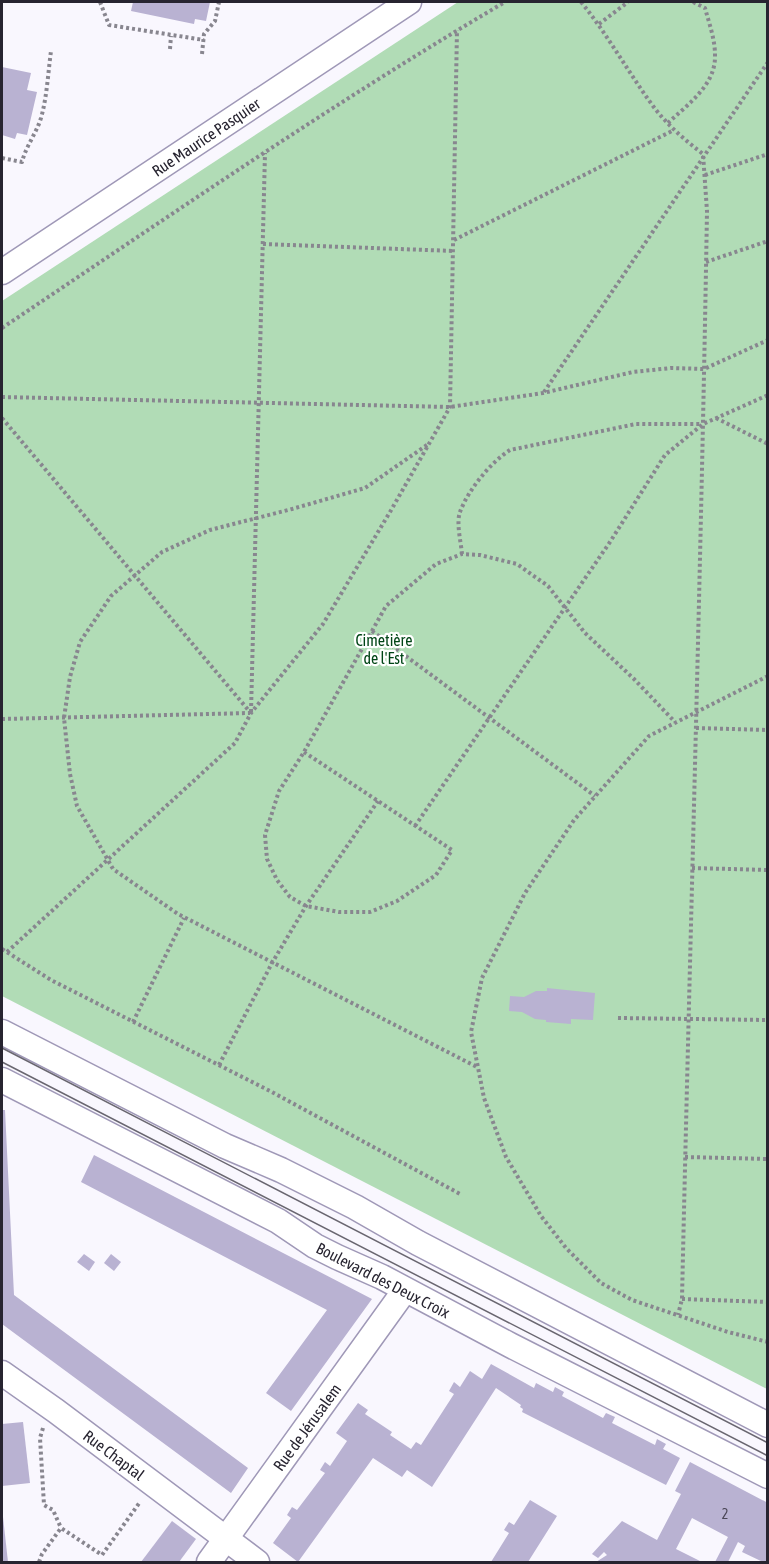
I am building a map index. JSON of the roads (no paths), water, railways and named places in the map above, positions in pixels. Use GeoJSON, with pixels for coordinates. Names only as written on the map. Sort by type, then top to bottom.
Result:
{"type":"FeatureCollection","features":[{"type":"Feature","properties":{"kind":"street","name":"Rue Maurice Pasquier"},"geometry":{"type":"LineString","coordinates":[[2,272],[410,2]]}},
{"type":"Feature","properties":{"kind":"street"},"geometry":{"type":"LineString","coordinates":[[2,1032],[225,1146],[281,1170],[355,1207],[428,1248],[768,1425]]}},
{"type":"Feature","properties":{"kind":"street","name":"Boulevard des Deux Croix"},"geometry":{"type":"LineString","coordinates":[[2,1080],[278,1221],[315,1246],[382,1277],[768,1476]]}},
{"type":"Feature","properties":{"kind":"street","name":"Rue de Jérusalem"},"geometry":{"type":"LineString","coordinates":[[209,1563],[405,1290]]}},
{"type":"Feature","properties":{"kind":"street","name":"Rue Chaptal"},"geometry":{"type":"LineString","coordinates":[[2,1373],[257,1563]]}},
{"type":"Feature","properties":{"kind":"tram line"},"geometry":{"type":"LineString","coordinates":[[2,1048],[768,1443]]}},
{"type":"Feature","properties":{"kind":"tram line"},"geometry":{"type":"LineString","coordinates":[[2,1062],[768,1456]]}},
{"type":"Feature","properties":{"kind":"park label","name":"Cimetière de l'Est"},"geometry":{"type":"Point","coordinates":[384,649]}}]}
